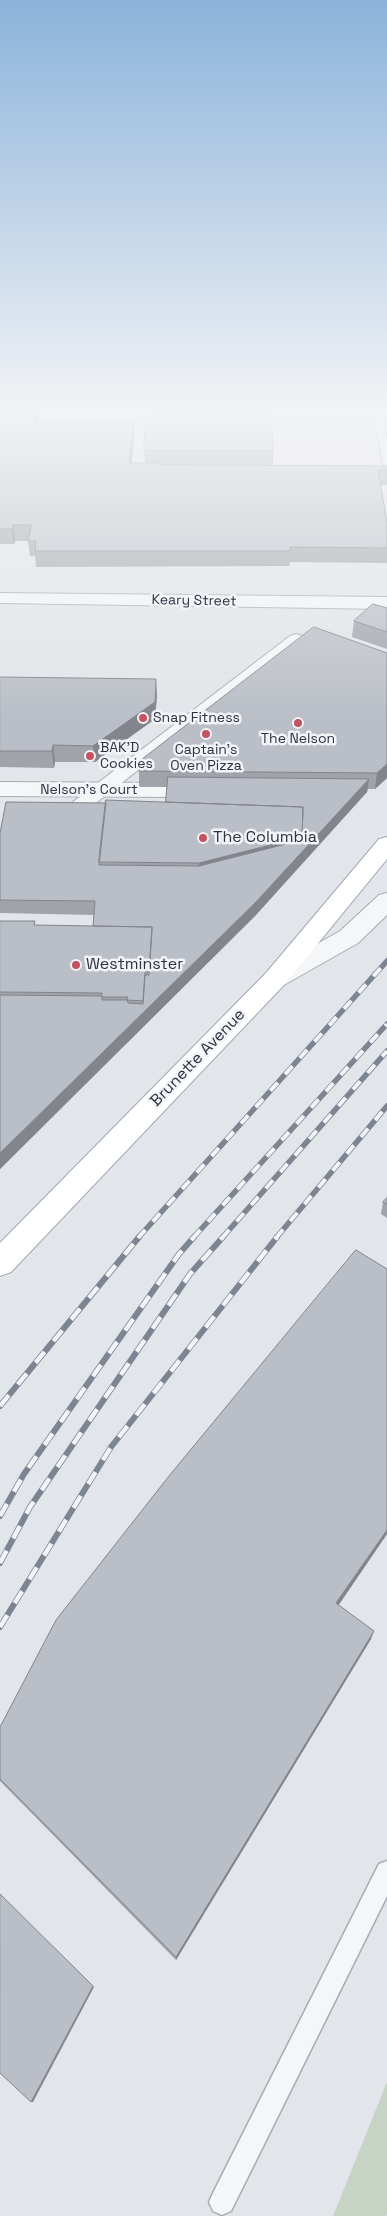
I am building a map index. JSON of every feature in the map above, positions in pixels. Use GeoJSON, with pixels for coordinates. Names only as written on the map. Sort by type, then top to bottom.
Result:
{"type":"FeatureCollection","features":[{"type":"Feature","properties":{"kind":"main road","name":"Brunette Avenue"},"geometry":{"type":"LineString","coordinates":[[0,1263],[275,979],[387,844]]}},
{"type":"Feature","properties":{"kind":"street","name":"Keary Street"},"geometry":{"type":"LineString","coordinates":[[0,598],[387,603]]}},
{"type":"Feature","properties":{"kind":"street"},"geometry":{"type":"LineString","coordinates":[[80,806],[296,639]]}},
{"type":"Feature","properties":{"kind":"street","name":"Nelson's Court"},"geometry":{"type":"LineString","coordinates":[[0,789],[178,790]]}},
{"type":"Feature","properties":{"kind":"street"},"geometry":{"type":"LineString","coordinates":[[275,979],[349,937],[387,901]]}},
{"type":"Feature","properties":{"kind":"lane"},"geometry":{"type":"LineString","coordinates":[[222,2202],[387,1872]]}},
{"type":"Feature","properties":{"kind":"green space"},"geometry":{"type":"Polygon","coordinates":[[[387,2082],[386,2216],[333,2216],[387,2082]]]}},
{"type":"Feature","properties":{"kind":"building"},"geometry":{"type":"Polygon","coordinates":[[[0,511],[385,511],[387,548],[290,547],[290,551],[35,551],[36,541],[28,541],[31,525],[13,525],[12,529],[0,529],[0,511]]]}},
{"type":"Feature","properties":{"kind":"building"},"geometry":{"type":"Polygon","coordinates":[[[373,604],[387,608],[387,632],[354,621],[373,604]]]}},
{"type":"Feature","properties":{"kind":"building","name":"The Nelson"},"geometry":{"type":"Polygon","coordinates":[[[314,627],[387,653],[387,764],[377,773],[139,771],[140,761],[314,627]]]}},
{"type":"Feature","properties":{"kind":"building"},"geometry":{"type":"Polygon","coordinates":[[[0,677],[156,679],[155,702],[93,746],[53,745],[52,751],[0,751],[0,677]]]}},
{"type":"Feature","properties":{"kind":"building"},"geometry":{"type":"Polygon","coordinates":[[[168,777],[369,779],[255,903],[0,1153],[0,995],[102,996],[102,1000],[127,1000],[128,1003],[143,1004],[145,975],[149,975],[152,930],[152,927],[93,926],[95,901],[0,900],[0,833],[6,802],[106,803],[99,865],[199,866],[302,840],[303,807],[166,802],[168,777]]]}},
{"type":"Feature","properties":{"kind":"building","name":"The Columbia"},"geometry":{"type":"Polygon","coordinates":[[[106,800],[303,807],[302,837],[199,863],[99,862],[106,800]]]}},
{"type":"Feature","properties":{"kind":"building","name":"Westminster"},"geometry":{"type":"Polygon","coordinates":[[[0,921],[35,921],[34,925],[152,927],[149,972],[145,972],[143,1001],[127,1000],[128,997],[102,997],[102,993],[0,992],[0,921]]]}},
{"type":"Feature","properties":{"kind":"building"},"geometry":{"type":"Polygon","coordinates":[[[356,1250],[387,1269],[387,1530],[336,1603],[374,1631],[176,1957],[0,1779],[0,1727],[56,1620],[169,1476],[356,1250]]]}},
{"type":"Feature","properties":{"kind":"building"},"geometry":{"type":"Polygon","coordinates":[[[0,1894],[93,1986],[31,2102],[0,2073],[0,1894]]]}},
{"type":"Feature","properties":{"kind":"railway"},"geometry":{"type":"LineString","coordinates":[[138,1238],[387,961]]}},
{"type":"Feature","properties":{"kind":"railway"},"geometry":{"type":"LineString","coordinates":[[193,1238],[387,1024]]}},
{"type":"Feature","properties":{"kind":"railway"},"geometry":{"type":"LineString","coordinates":[[222,1238],[387,1051]]}},
{"type":"Feature","properties":{"kind":"railway"},"geometry":{"type":"LineString","coordinates":[[276,1238],[387,1106]]}},
{"type":"Feature","properties":{"kind":"railway"},"geometry":{"type":"LineString","coordinates":[[0,1406],[139,1237]]}},
{"type":"Feature","properties":{"kind":"railway"},"geometry":{"type":"LineString","coordinates":[[0,1516],[24,1474],[179,1254],[194,1237]]}},
{"type":"Feature","properties":{"kind":"railway"},"geometry":{"type":"LineString","coordinates":[[0,1563],[30,1507],[190,1274],[223,1237]]}},
{"type":"Feature","properties":{"kind":"railway"},"geometry":{"type":"LineString","coordinates":[[0,1627],[111,1447],[277,1237]]}},
{"type":"Feature","properties":{"kind":"place","name":"Snap Fitness"},"geometry":{"type":"Point","coordinates":[143,718]}},
{"type":"Feature","properties":{"kind":"place","name":"The Nelson"},"geometry":{"type":"Point","coordinates":[298,723]}},
{"type":"Feature","properties":{"kind":"place","name":"Captain's Oven Pizza"},"geometry":{"type":"Point","coordinates":[206,734]}},
{"type":"Feature","properties":{"kind":"place","name":"BAK'D Cookies"},"geometry":{"type":"Point","coordinates":[90,756]}},
{"type":"Feature","properties":{"kind":"place","name":"The Columbia"},"geometry":{"type":"Point","coordinates":[203,838]}},
{"type":"Feature","properties":{"kind":"place","name":"Westminster"},"geometry":{"type":"Point","coordinates":[76,965]}}]}
